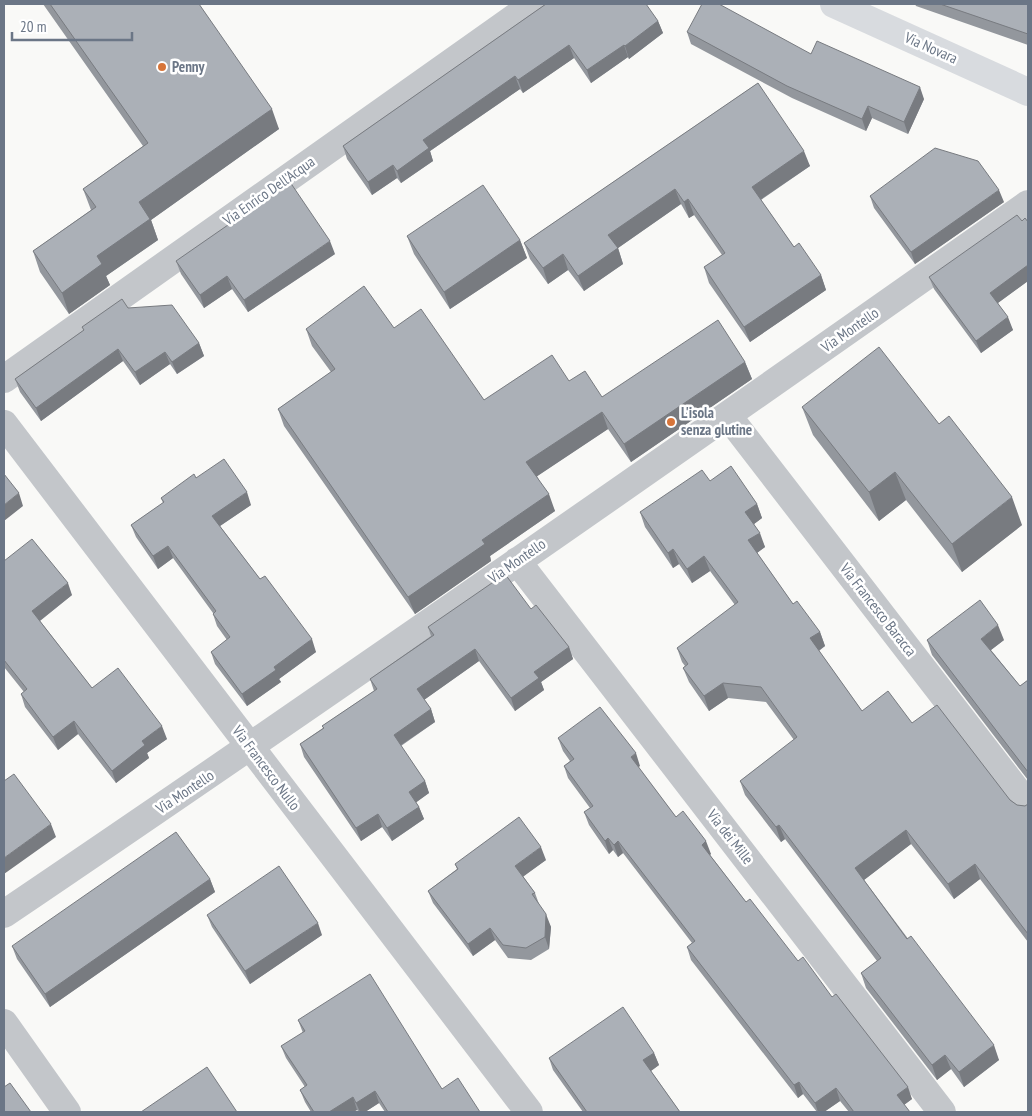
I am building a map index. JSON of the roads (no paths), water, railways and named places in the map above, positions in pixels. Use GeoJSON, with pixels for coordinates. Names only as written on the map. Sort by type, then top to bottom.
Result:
{"type":"FeatureCollection","features":[{"type":"Feature","properties":{"kind":"street","name":"Via Enrico Dell'Acqua"},"geometry":{"type":"LineString","coordinates":[[4,379],[534,4]]}},
{"type":"Feature","properties":{"kind":"street","name":"Via Novara"},"geometry":{"type":"LineString","coordinates":[[834,4],[1028,92]]}},
{"type":"Feature","properties":{"kind":"street","name":"Via Montello"},"geometry":{"type":"LineString","coordinates":[[4,914],[250,748],[728,416],[1028,204]]}},
{"type":"Feature","properties":{"kind":"street","name":"Via Francesco Baracca"},"geometry":{"type":"LineString","coordinates":[[728,416],[1028,805]]}},
{"type":"Feature","properties":{"kind":"street","name":"Via Francesco Nullo"},"geometry":{"type":"LineString","coordinates":[[4,424],[529,1112]]}},
{"type":"Feature","properties":{"kind":"street","name":"Via dei Mille"},"geometry":{"type":"LineString","coordinates":[[517,561],[942,1112]]}},
{"type":"Feature","properties":{"kind":"street"},"geometry":{"type":"LineString","coordinates":[[4,1023],[68,1112]]}},
{"type":"Feature","properties":{"kind":"place","name":"Penny"},"geometry":{"type":"Point","coordinates":[162,67]}},
{"type":"Feature","properties":{"kind":"place","name":"L'isola senza glutine"},"geometry":{"type":"Point","coordinates":[671,422]}}]}
